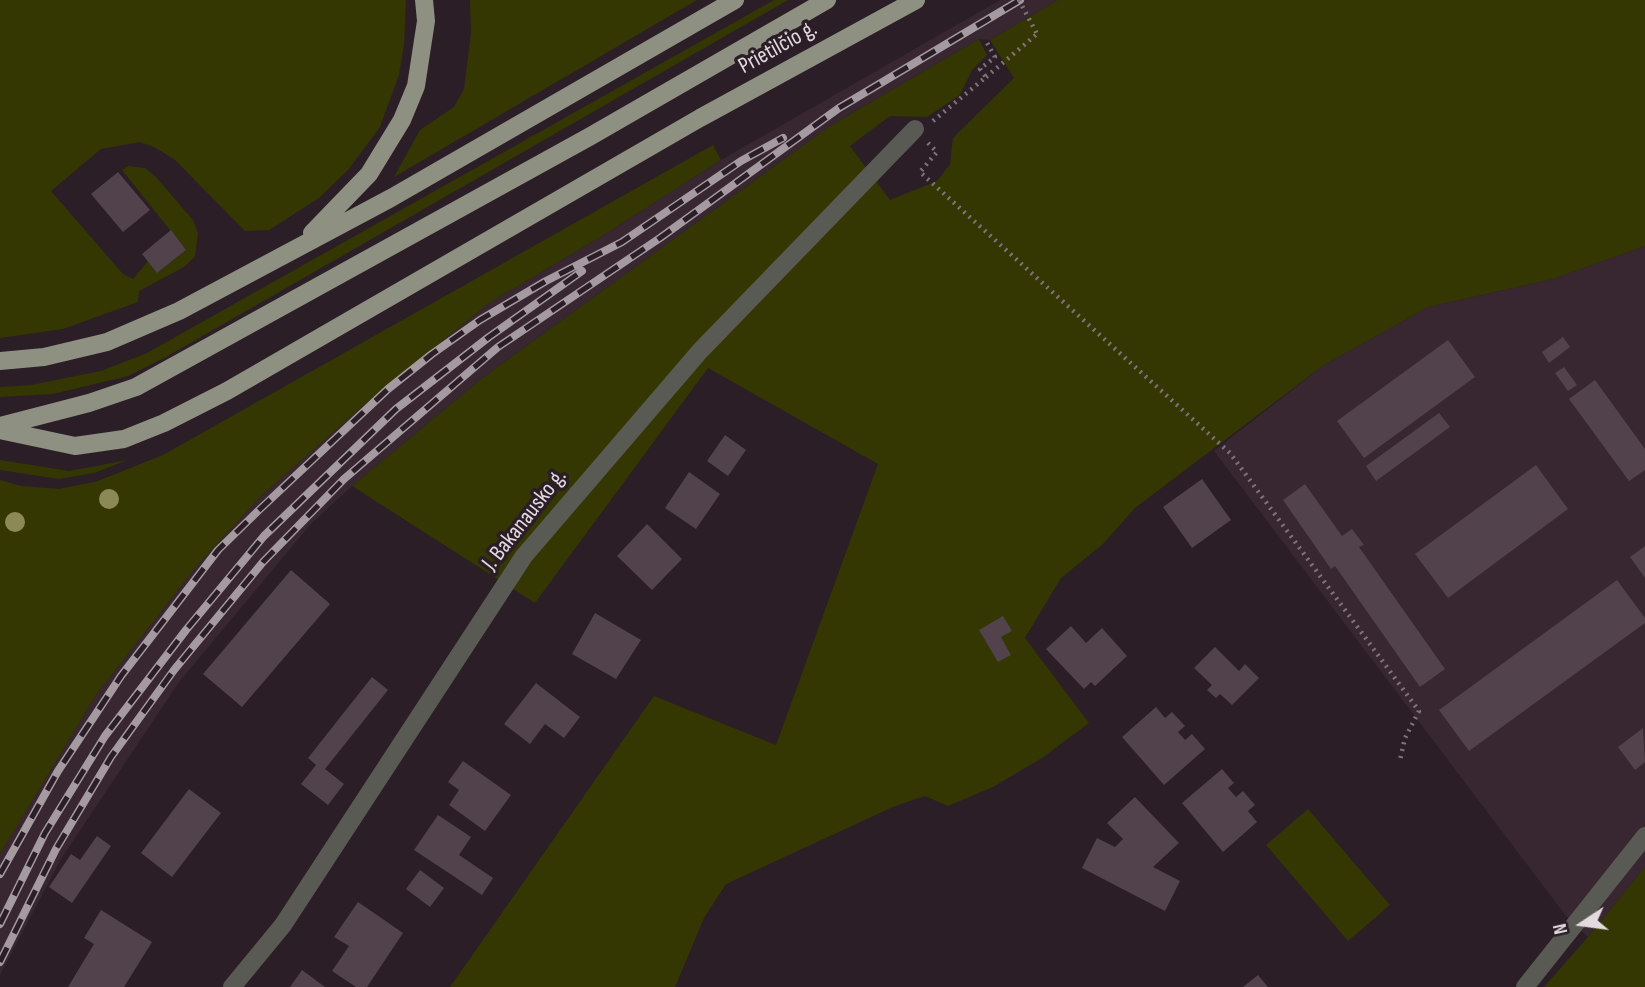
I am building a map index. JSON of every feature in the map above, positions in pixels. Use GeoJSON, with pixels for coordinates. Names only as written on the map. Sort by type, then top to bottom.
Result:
{"type":"FeatureCollection","features":[{"type":"Feature","properties":{"kind":"main road"},"geometry":{"type":"LineString","coordinates":[[300,246],[369,174],[402,120],[416,86],[426,21],[424,0]]}},
{"type":"Feature","properties":{"kind":"main road"},"geometry":{"type":"LineString","coordinates":[[0,361],[44,358],[107,342],[179,311],[391,198],[735,0]]}},
{"type":"Feature","properties":{"kind":"main road"},"geometry":{"type":"LineString","coordinates":[[0,428],[136,387],[589,137],[827,0]]}},
{"type":"Feature","properties":{"kind":"main road","name":"Prietilčio g."},"geometry":{"type":"LineString","coordinates":[[0,428],[75,446],[124,439],[164,423],[227,391],[700,118],[916,0]]}},
{"type":"Feature","properties":{"kind":"street","name":"J. Bakanausko g."},"geometry":{"type":"LineString","coordinates":[[232,987],[283,925],[524,556],[700,351],[915,129]]}},
{"type":"Feature","properties":{"kind":"street"},"geometry":{"type":"LineString","coordinates":[[1525,987],[1645,836]]}},
{"type":"Feature","properties":{"kind":"path"},"geometry":{"type":"LineString","coordinates":[[1019,0],[1037,34],[935,121],[915,129],[937,152],[920,172],[1230,453],[1419,711],[1405,738],[1400,760]]}},
{"type":"Feature","properties":{"kind":"path"},"geometry":{"type":"LineString","coordinates":[[986,41],[995,57],[979,69],[986,77]]}},
{"type":"Feature","properties":{"kind":"shaded area"},"geometry":{"type":"Polygon","coordinates":[[[0,0],[406,0],[404,44],[399,75],[380,127],[348,170],[319,198],[269,230],[245,231],[174,159],[154,147],[140,142],[101,149],[51,191],[123,274],[133,279],[148,261],[157,273],[186,250],[122,170],[128,166],[145,168],[156,177],[193,220],[198,233],[195,257],[184,267],[139,291],[138,302],[63,329],[0,338],[0,0]]]}},
{"type":"Feature","properties":{"kind":"shaded area"},"geometry":{"type":"Polygon","coordinates":[[[470,0],[697,0],[394,177],[420,130],[454,107],[464,89],[471,33],[470,0]]]}},
{"type":"Feature","properties":{"kind":"shaded area"},"geometry":{"type":"Polygon","coordinates":[[[774,0],[788,0],[166,357],[128,376],[53,394],[0,397],[0,387],[31,385],[101,371],[147,353],[774,0]]]}},
{"type":"Feature","properties":{"kind":"shaded area"},"geometry":{"type":"Polygon","coordinates":[[[1000,0],[1058,0],[990,40],[979,39],[830,126],[485,376],[352,486],[311,524],[179,682],[61,859],[0,975],[0,854],[96,695],[195,568],[262,495],[364,405],[488,304],[721,160],[1000,0]]]}},
{"type":"Feature","properties":{"kind":"shaded area"},"geometry":{"type":"Polygon","coordinates":[[[1058,0],[1645,0],[1645,246],[1553,279],[1428,307],[1324,365],[1135,508],[1103,544],[1061,578],[1025,638],[1089,723],[1042,758],[993,787],[948,806],[925,796],[895,806],[726,884],[704,918],[675,987],[450,987],[654,696],[776,745],[878,464],[708,368],[535,603],[352,486],[485,376],[830,126],[979,39],[987,55],[972,70],[960,95],[927,117],[890,116],[850,146],[890,200],[937,181],[950,164],[953,138],[1014,78],[990,40],[1058,0]]]}},
{"type":"Feature","properties":{"kind":"shaded area"},"geometry":{"type":"Polygon","coordinates":[[[713,145],[721,160],[488,304],[364,405],[262,495],[195,568],[96,695],[0,854],[0,480],[22,486],[59,489],[98,481],[163,455],[713,145]]]}},
{"type":"Feature","properties":{"kind":"shaded area"},"geometry":{"type":"Polygon","coordinates":[[[1645,246],[1645,867],[1588,937],[1566,916],[1214,451],[1324,365],[1428,307],[1553,279],[1645,246]]]}},
{"type":"Feature","properties":{"kind":"shaded area"},"geometry":{"type":"Polygon","coordinates":[[[0,460],[69,471],[128,460],[94,473],[59,479],[0,470],[0,460]]]}},
{"type":"Feature","properties":{"kind":"shaded area"},"geometry":{"type":"Polygon","coordinates":[[[1308,809],[1390,905],[1348,941],[1266,845],[1308,809]]]}},
{"type":"Feature","properties":{"kind":"shaded area"},"geometry":{"type":"Polygon","coordinates":[[[1645,867],[1645,987],[1544,987],[1588,937],[1645,867]]]}},
{"type":"Feature","properties":{"kind":"building"},"geometry":{"type":"Polygon","coordinates":[[[118,172],[150,210],[123,232],[91,194],[118,172]]]}},
{"type":"Feature","properties":{"kind":"building"},"geometry":{"type":"Polygon","coordinates":[[[171,230],[186,250],[157,273],[142,254],[171,230]]]}},
{"type":"Feature","properties":{"kind":"building"},"geometry":{"type":"Polygon","coordinates":[[[1563,337],[1570,347],[1549,363],[1542,352],[1563,337]]]}},
{"type":"Feature","properties":{"kind":"building"},"geometry":{"type":"Polygon","coordinates":[[[1448,340],[1475,377],[1364,458],[1337,421],[1448,340]]]}},
{"type":"Feature","properties":{"kind":"building"},"geometry":{"type":"Polygon","coordinates":[[[1564,367],[1577,385],[1568,391],[1555,373],[1564,367]]]}},
{"type":"Feature","properties":{"kind":"building"},"geometry":{"type":"Polygon","coordinates":[[[1595,380],[1645,449],[1645,470],[1629,481],[1569,399],[1595,380]]]}},
{"type":"Feature","properties":{"kind":"building"},"geometry":{"type":"Polygon","coordinates":[[[1439,413],[1450,427],[1376,481],[1366,466],[1439,413]]]}},
{"type":"Feature","properties":{"kind":"building"},"geometry":{"type":"Polygon","coordinates":[[[725,435],[746,450],[728,476],[707,461],[725,435]]]}},
{"type":"Feature","properties":{"kind":"building"},"geometry":{"type":"Polygon","coordinates":[[[1536,465],[1568,509],[1448,598],[1415,554],[1536,465]]]}},
{"type":"Feature","properties":{"kind":"building"},"geometry":{"type":"Polygon","coordinates":[[[689,472],[720,494],[696,529],[665,508],[689,472]]]}},
{"type":"Feature","properties":{"kind":"building"},"geometry":{"type":"Polygon","coordinates":[[[1202,479],[1231,520],[1192,548],[1163,507],[1202,479]]]}},
{"type":"Feature","properties":{"kind":"building"},"geometry":{"type":"Polygon","coordinates":[[[1305,484],[1342,536],[1352,529],[1364,545],[1359,547],[1445,669],[1420,687],[1335,566],[1331,569],[1283,500],[1305,484]]]}},
{"type":"Feature","properties":{"kind":"building"},"geometry":{"type":"Polygon","coordinates":[[[647,524],[682,559],[652,590],[617,556],[647,524]]]}},
{"type":"Feature","properties":{"kind":"building"},"geometry":{"type":"Polygon","coordinates":[[[1645,546],[1645,578],[1630,557],[1645,546]]]}},
{"type":"Feature","properties":{"kind":"building"},"geometry":{"type":"Polygon","coordinates":[[[291,570],[330,604],[242,707],[203,674],[291,570]]]}},
{"type":"Feature","properties":{"kind":"building"},"geometry":{"type":"Polygon","coordinates":[[[1617,580],[1645,618],[1645,623],[1469,751],[1439,710],[1617,580]]]}},
{"type":"Feature","properties":{"kind":"building"},"geometry":{"type":"Polygon","coordinates":[[[595,613],[641,640],[616,679],[572,654],[595,613]]]}},
{"type":"Feature","properties":{"kind":"building"},"geometry":{"type":"Polygon","coordinates":[[[1003,616],[1012,631],[1001,637],[1011,655],[998,662],[979,630],[1003,616]]]}},
{"type":"Feature","properties":{"kind":"building"},"geometry":{"type":"Polygon","coordinates":[[[1071,626],[1086,643],[1102,628],[1127,656],[1095,686],[1091,682],[1084,689],[1046,649],[1071,626]]]}},
{"type":"Feature","properties":{"kind":"building"},"geometry":{"type":"Polygon","coordinates":[[[1215,647],[1239,671],[1245,664],[1259,678],[1232,705],[1220,694],[1216,698],[1207,690],[1212,685],[1194,668],[1215,647]]]}},
{"type":"Feature","properties":{"kind":"building"},"geometry":{"type":"Polygon","coordinates":[[[372,677],[388,690],[325,769],[344,784],[328,805],[301,784],[316,765],[308,758],[372,677]]]}},
{"type":"Feature","properties":{"kind":"building"},"geometry":{"type":"Polygon","coordinates":[[[536,683],[580,717],[564,738],[545,724],[530,744],[504,724],[536,683]]]}},
{"type":"Feature","properties":{"kind":"building"},"geometry":{"type":"Polygon","coordinates":[[[1156,707],[1165,718],[1172,712],[1185,726],[1178,732],[1185,740],[1192,734],[1205,749],[1164,785],[1122,737],[1156,707]]]}},
{"type":"Feature","properties":{"kind":"building"},"geometry":{"type":"Polygon","coordinates":[[[1643,728],[1645,762],[1635,770],[1618,747],[1643,728]]]}},
{"type":"Feature","properties":{"kind":"building"},"geometry":{"type":"Polygon","coordinates":[[[463,761],[511,795],[485,831],[449,805],[459,790],[448,782],[463,761]]]}},
{"type":"Feature","properties":{"kind":"building"},"geometry":{"type":"Polygon","coordinates":[[[1222,769],[1234,783],[1228,788],[1236,797],[1243,791],[1255,805],[1248,811],[1257,822],[1223,852],[1182,803],[1222,769]]]}},
{"type":"Feature","properties":{"kind":"building"},"geometry":{"type":"Polygon","coordinates":[[[189,789],[221,813],[172,877],[141,853],[189,789]]]}},
{"type":"Feature","properties":{"kind":"building"},"geometry":{"type":"Polygon","coordinates":[[[1135,797],[1179,843],[1153,867],[1180,881],[1165,911],[1082,868],[1097,838],[1115,847],[1123,839],[1107,823],[1135,797]]]}},
{"type":"Feature","properties":{"kind":"building"},"geometry":{"type":"Polygon","coordinates":[[[438,815],[471,837],[459,855],[493,878],[482,895],[414,850],[438,815]]]}},
{"type":"Feature","properties":{"kind":"building"},"geometry":{"type":"Polygon","coordinates":[[[97,836],[111,846],[72,903],[49,887],[71,854],[80,860],[97,836]]]}},
{"type":"Feature","properties":{"kind":"building"},"geometry":{"type":"Polygon","coordinates":[[[420,870],[444,888],[430,907],[406,889],[420,870]]]}},
{"type":"Feature","properties":{"kind":"building"},"geometry":{"type":"Polygon","coordinates":[[[358,902],[403,933],[367,987],[356,987],[332,971],[349,946],[334,937],[358,902]]]}},
{"type":"Feature","properties":{"kind":"building"},"geometry":{"type":"Polygon","coordinates":[[[101,910],[152,942],[124,987],[68,987],[94,944],[84,938],[101,910]]]}},
{"type":"Feature","properties":{"kind":"building"},"geometry":{"type":"Polygon","coordinates":[[[302,970],[325,987],[290,987],[302,970]]]}},
{"type":"Feature","properties":{"kind":"building"},"geometry":{"type":"Polygon","coordinates":[[[1258,975],[1268,987],[1243,987],[1258,975]]]}},
{"type":"Feature","properties":{"kind":"railway"},"geometry":{"type":"LineString","coordinates":[[0,962],[56,849],[111,757],[174,670],[263,562],[344,479],[498,347],[660,238],[839,108],[1020,0]]}},
{"type":"Feature","properties":{"kind":"railway"},"geometry":{"type":"LineString","coordinates":[[0,874],[58,771],[121,676],[218,550],[258,511],[388,389],[432,354],[480,320],[546,281],[622,242],[741,161],[783,138]]}},
{"type":"Feature","properties":{"kind":"railway"},"geometry":{"type":"LineString","coordinates":[[0,924],[45,833],[105,736],[186,630],[264,536],[396,409],[489,337],[582,271]]}}]}
